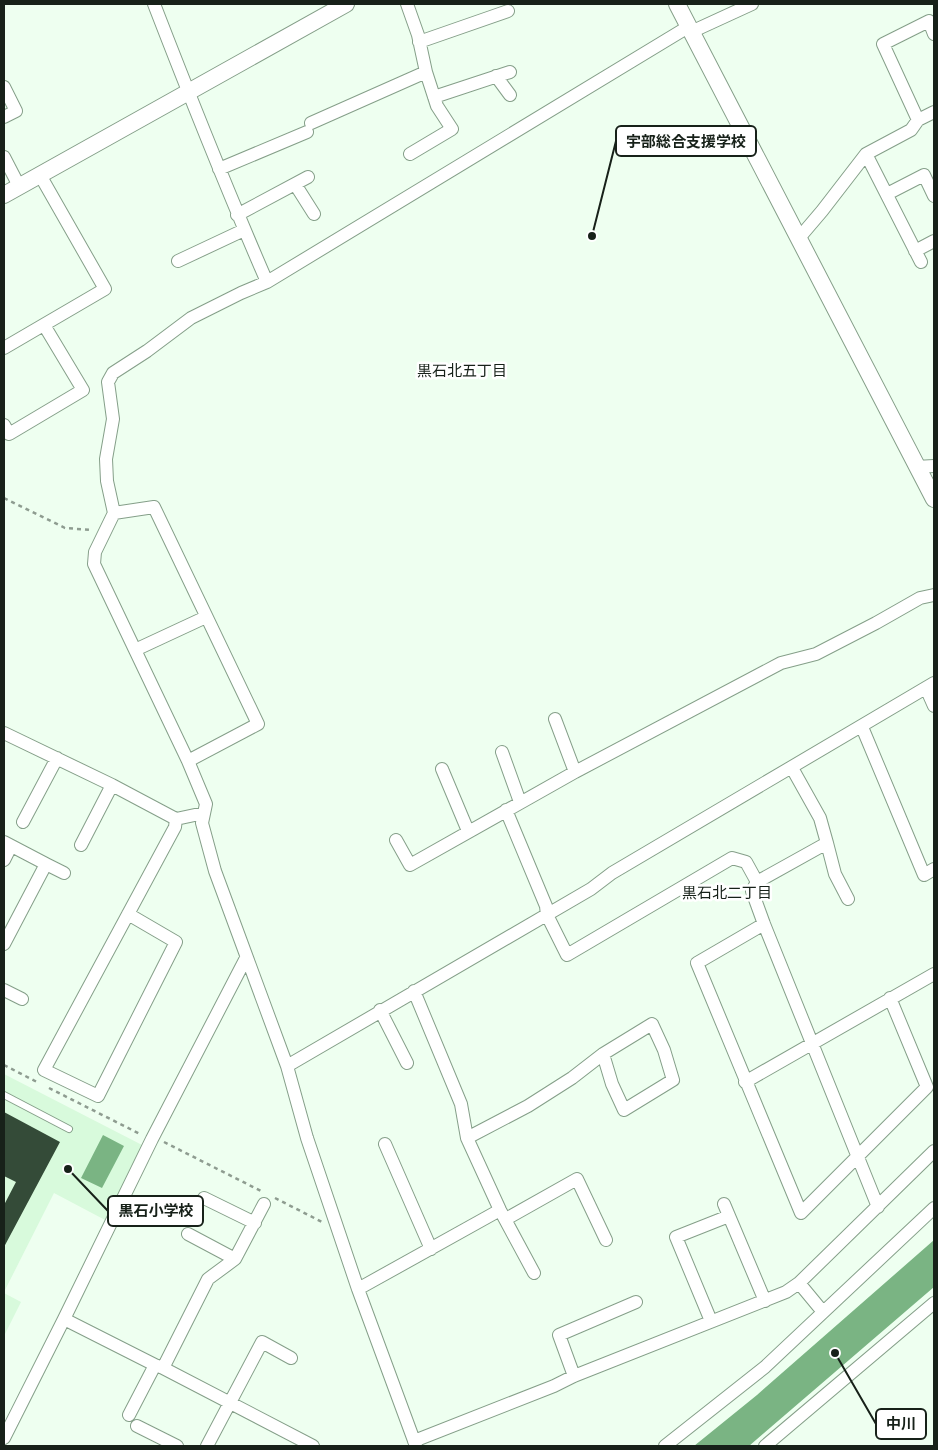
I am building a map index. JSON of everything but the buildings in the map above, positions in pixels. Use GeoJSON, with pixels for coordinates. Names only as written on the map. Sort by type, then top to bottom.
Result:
{"type":"FeatureCollection","features":[{"type":"Feature","properties":{"kind":"street"},"geometry":{"type":"LineString","coordinates":[[154,4],[237,215],[267,282]]}},
{"type":"Feature","properties":{"kind":"street"},"geometry":{"type":"LineString","coordinates":[[4,194],[346,4]]}},
{"type":"Feature","properties":{"kind":"street"},"geometry":{"type":"LineString","coordinates":[[407,4],[418,35],[426,72],[437,106],[452,129],[410,154]]}},
{"type":"Feature","properties":{"kind":"street"},"geometry":{"type":"LineString","coordinates":[[677,4],[934,499]]}},
{"type":"Feature","properties":{"kind":"street"},"geometry":{"type":"LineString","coordinates":[[752,4],[689,29],[267,282],[191,318],[113,373],[108,382],[113,419],[106,459],[107,481],[114,513],[94,552],[94,564],[188,761],[206,804],[202,823],[215,871],[287,1066],[307,1138],[338,1231],[415,1444],[574,1376],[786,1292],[799,1283],[934,1152]]}},
{"type":"Feature","properties":{"kind":"street"},"geometry":{"type":"LineString","coordinates":[[419,42],[508,11]]}},
{"type":"Feature","properties":{"kind":"street"},"geometry":{"type":"LineString","coordinates":[[918,120],[883,44],[929,21],[934,34]]}},
{"type":"Feature","properties":{"kind":"street"},"geometry":{"type":"LineString","coordinates":[[219,169],[426,72]]}},
{"type":"Feature","properties":{"kind":"street"},"geometry":{"type":"LineString","coordinates":[[434,97],[510,72]]}},
{"type":"Feature","properties":{"kind":"street"},"geometry":{"type":"LineString","coordinates":[[496,76],[510,95]]}},
{"type":"Feature","properties":{"kind":"street"},"geometry":{"type":"LineString","coordinates":[[4,87],[16,111],[4,117]]}},
{"type":"Feature","properties":{"kind":"street"},"geometry":{"type":"LineString","coordinates":[[799,238],[866,154],[911,130],[918,120],[934,112]]}},
{"type":"Feature","properties":{"kind":"street"},"geometry":{"type":"LineString","coordinates":[[866,154],[918,256],[934,241]]}},
{"type":"Feature","properties":{"kind":"street"},"geometry":{"type":"LineString","coordinates":[[4,157],[19,186]]}},
{"type":"Feature","properties":{"kind":"street"},"geometry":{"type":"LineString","coordinates":[[4,348],[105,289],[40,174]]}},
{"type":"Feature","properties":{"kind":"street"},"geometry":{"type":"LineString","coordinates":[[888,194],[924,175],[934,196]]}},
{"type":"Feature","properties":{"kind":"street"},"geometry":{"type":"LineString","coordinates":[[237,215],[308,177]]}},
{"type":"Feature","properties":{"kind":"street"},"geometry":{"type":"LineString","coordinates":[[295,184],[314,214]]}},
{"type":"Feature","properties":{"kind":"street"},"geometry":{"type":"LineString","coordinates":[[178,261],[244,230]]}},
{"type":"Feature","properties":{"kind":"street"},"geometry":{"type":"LineString","coordinates":[[4,426],[9,434],[83,390],[44,325]]}},
{"type":"Feature","properties":{"kind":"street"},"geometry":{"type":"LineString","coordinates":[[916,467],[934,466]]}},
{"type":"Feature","properties":{"kind":"street"},"geometry":{"type":"LineString","coordinates":[[114,513],[154,507],[258,724],[188,761]]}},
{"type":"Feature","properties":{"kind":"street"},"geometry":{"type":"LineString","coordinates":[[396,840],[410,865],[575,772],[781,663],[816,654],[920,598],[934,596]]}},
{"type":"Feature","properties":{"kind":"street"},"geometry":{"type":"LineString","coordinates":[[135,650],[206,617]]}},
{"type":"Feature","properties":{"kind":"street"},"geometry":{"type":"LineString","coordinates":[[287,1066],[414,990],[548,915],[591,889],[612,873],[930,686],[934,706]]}},
{"type":"Feature","properties":{"kind":"street"},"geometry":{"type":"LineString","coordinates":[[555,719],[575,772]]}},
{"type":"Feature","properties":{"kind":"street"},"geometry":{"type":"LineString","coordinates":[[862,727],[924,875],[934,869]]}},
{"type":"Feature","properties":{"kind":"street"},"geometry":{"type":"LineString","coordinates":[[5,738],[56,758],[176,818],[204,813]]}},
{"type":"Feature","properties":{"kind":"street"},"geometry":{"type":"LineString","coordinates":[[502,752],[520,802]]}},
{"type":"Feature","properties":{"kind":"street"},"geometry":{"type":"LineString","coordinates":[[23,822],[56,758]]}},
{"type":"Feature","properties":{"kind":"street"},"geometry":{"type":"LineString","coordinates":[[792,768],[820,818],[835,874],[848,899]]}},
{"type":"Feature","properties":{"kind":"street"},"geometry":{"type":"LineString","coordinates":[[442,769],[468,831]]}},
{"type":"Feature","properties":{"kind":"street"},"geometry":{"type":"LineString","coordinates":[[81,845],[112,785]]}},
{"type":"Feature","properties":{"kind":"street"},"geometry":{"type":"LineString","coordinates":[[506,810],[548,915],[567,955],[732,858],[746,862],[757,882]]}},
{"type":"Feature","properties":{"kind":"street"},"geometry":{"type":"LineString","coordinates":[[128,914],[176,942],[98,1096],[44,1070],[128,914],[175,827],[176,818]]}},
{"type":"Feature","properties":{"kind":"street"},"geometry":{"type":"LineString","coordinates":[[826,843],[757,882],[752,891],[878,1207]]}},
{"type":"Feature","properties":{"kind":"street"},"geometry":{"type":"LineString","coordinates":[[4,860],[7,844],[64,873]]}},
{"type":"Feature","properties":{"kind":"street"},"geometry":{"type":"LineString","coordinates":[[4,944],[46,864]]}},
{"type":"Feature","properties":{"kind":"street"},"geometry":{"type":"LineString","coordinates":[[764,924],[697,963],[801,1214],[926,1087],[890,998]]}},
{"type":"Feature","properties":{"kind":"street"},"geometry":{"type":"LineString","coordinates":[[4,1438],[152,1139],[246,958]]}},
{"type":"Feature","properties":{"kind":"street"},"geometry":{"type":"LineString","coordinates":[[745,1082],[934,974]]}},
{"type":"Feature","properties":{"kind":"street"},"geometry":{"type":"LineString","coordinates":[[4,990],[22,999]]}},
{"type":"Feature","properties":{"kind":"street"},"geometry":{"type":"LineString","coordinates":[[414,990],[462,1104],[467,1138],[503,1215],[534,1273]]}},
{"type":"Feature","properties":{"kind":"street"},"geometry":{"type":"LineString","coordinates":[[380,1010],[407,1063]]}},
{"type":"Feature","properties":{"kind":"street"},"geometry":{"type":"LineString","coordinates":[[467,1138],[528,1106],[572,1078],[603,1054],[652,1024],[664,1050],[673,1080],[624,1110],[612,1084],[603,1054]]}},
{"type":"Feature","properties":{"kind":"street"},"geometry":{"type":"LineString","coordinates":[[385,1144],[431,1249]]}},
{"type":"Feature","properties":{"kind":"street"},"geometry":{"type":"LineString","coordinates":[[358,1289],[431,1249],[577,1178],[606,1240]]}},
{"type":"Feature","properties":{"kind":"street"},"geometry":{"type":"LineString","coordinates":[[204,1198],[255,1223]]}},
{"type":"Feature","properties":{"kind":"street"},"geometry":{"type":"LineString","coordinates":[[129,1416],[159,1367],[208,1279],[235,1258],[264,1204]]}},
{"type":"Feature","properties":{"kind":"street"},"geometry":{"type":"LineString","coordinates":[[665,1446],[765,1368],[934,1208]]}},
{"type":"Feature","properties":{"kind":"street"},"geometry":{"type":"LineString","coordinates":[[711,1321],[676,1237],[726,1210],[765,1301]]}},
{"type":"Feature","properties":{"kind":"street"},"geometry":{"type":"LineString","coordinates":[[188,1234],[235,1258]]}},
{"type":"Feature","properties":{"kind":"street"},"geometry":{"type":"LineString","coordinates":[[799,1283],[822,1312]]}},
{"type":"Feature","properties":{"kind":"street"},"geometry":{"type":"LineString","coordinates":[[574,1376],[559,1335],[636,1302]]}},
{"type":"Feature","properties":{"kind":"street"},"geometry":{"type":"LineString","coordinates":[[765,1446],[934,1303]]}},
{"type":"Feature","properties":{"kind":"street"},"geometry":{"type":"LineString","coordinates":[[64,1319],[313,1446]]}},
{"type":"Feature","properties":{"kind":"street"},"geometry":{"type":"LineString","coordinates":[[207,1446],[262,1342],[291,1358]]}},
{"type":"Feature","properties":{"kind":"street"},"geometry":{"type":"LineString","coordinates":[[137,1426],[177,1446]]}},
{"type":"Feature","properties":{"kind":"lane"},"geometry":{"type":"LineString","coordinates":[[4,1095],[69,1129]]}},
{"type":"Feature","properties":{"kind":"path"},"geometry":{"type":"LineString","coordinates":[[4,498],[64,528],[105,532]]}},
{"type":"Feature","properties":{"kind":"path"},"geometry":{"type":"LineString","coordinates":[[4,1065],[38,1082]]}},
{"type":"Feature","properties":{"kind":"path"},"geometry":{"type":"LineString","coordinates":[[47,1087],[152,1139],[156,1138],[338,1231]]}},
{"type":"Feature","properties":{"kind":"shaded area"},"geometry":{"type":"Polygon","coordinates":[[[4,1074],[144,1146],[107,1221],[54,1193],[4,1292],[4,1074]]]}},
{"type":"Feature","properties":{"kind":"shaded area"},"geometry":{"type":"Polygon","coordinates":[[[103,1135],[124,1146],[102,1188],[81,1178],[103,1135]]]}},
{"type":"Feature","properties":{"kind":"shaded area"},"geometry":{"type":"Polygon","coordinates":[[[934,1240],[934,1287],[749,1446],[694,1446],[757,1395],[934,1240]]]}},
{"type":"Feature","properties":{"kind":"shaded area"},"geometry":{"type":"Polygon","coordinates":[[[4,1293],[21,1302],[4,1336],[4,1293]]]}},
{"type":"Feature","properties":{"kind":"place","name":"宇部総合支援学校"},"geometry":{"type":"Point","coordinates":[592,236]}},
{"type":"Feature","properties":{"kind":"place","name":"黒石小学校"},"geometry":{"type":"Point","coordinates":[68,1169]}},
{"type":"Feature","properties":{"kind":"place","name":"中川"},"geometry":{"type":"Point","coordinates":[835,1353]}},
{"type":"Feature","properties":{"kind":"district","name":"黒石北五丁目"},"geometry":{"type":"Point","coordinates":[462,371]}},
{"type":"Feature","properties":{"kind":"district","name":"黒石北二丁目"},"geometry":{"type":"Point","coordinates":[727,893]}}]}
